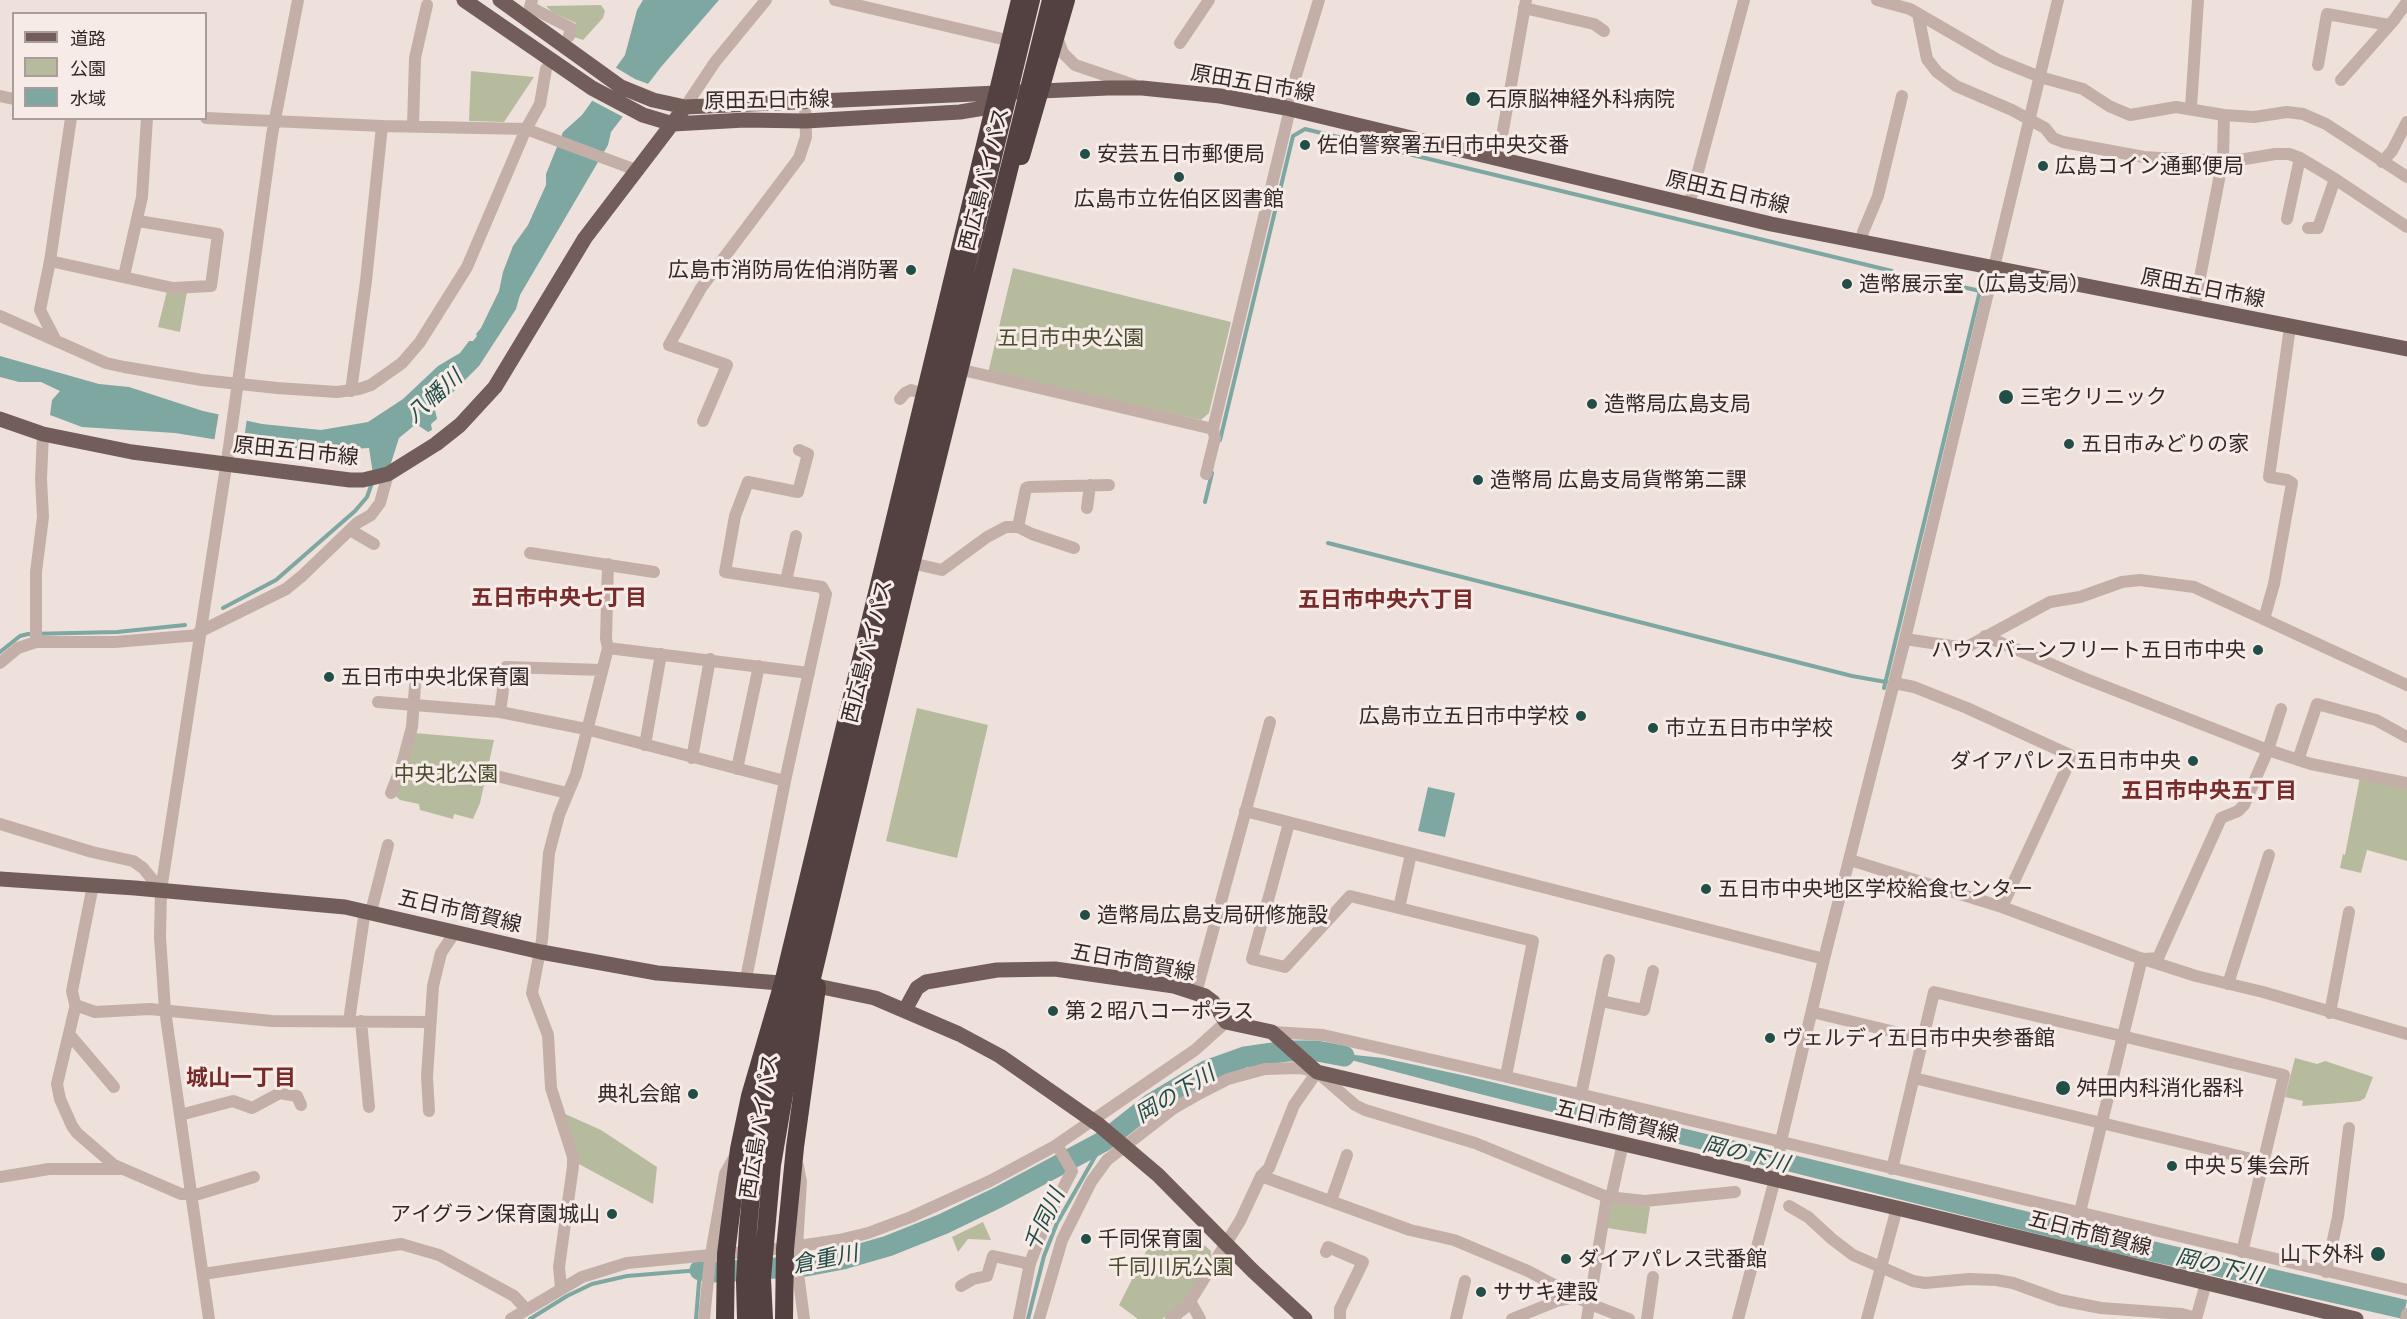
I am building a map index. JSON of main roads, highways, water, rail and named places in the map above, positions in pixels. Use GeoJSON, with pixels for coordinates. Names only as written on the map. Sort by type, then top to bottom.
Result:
{"type":"FeatureCollection","features":[{"type":"Feature","properties":{"kind":"highway","name":"西広島バイパス"},"geometry":{"type":"LineString","coordinates":[[724,1319],[716,1286],[718,1258],[750,1096],[783,983],[998,100],[1020,0]]}},
{"type":"Feature","properties":{"kind":"highway","name":"西広島バイパス"},"geometry":{"type":"LineString","coordinates":[[746,1319],[745,1281],[754,1162],[767,1089],[1031,0]]}},
{"type":"Feature","properties":{"kind":"highway","name":"西広島バイパス"},"geometry":{"type":"LineString","coordinates":[[764,1319],[762,1279],[772,1165],[784,1095],[910,569],[1052,0]]}},
{"type":"Feature","properties":{"kind":"highway","name":"西広島バイパス"},"geometry":{"type":"LineString","coordinates":[[784,1319],[791,1275],[795,1147],[817,986],[1000,236],[1066,0]]}},
{"type":"Feature","properties":{"kind":"main road","name":"原田五日市線"},"geometry":{"type":"LineString","coordinates":[[464,0],[608,97],[647,116],[673,124],[745,120],[806,121],[960,112],[998,100],[1039,92],[1142,88],[1220,96],[1288,108],[1689,205],[1861,243],[2407,349]]}},
{"type":"Feature","properties":{"kind":"main road","name":"原田五日市線"},"geometry":{"type":"LineString","coordinates":[[500,1],[621,87],[658,102],[685,107],[805,101],[998,100]]}},
{"type":"Feature","properties":{"kind":"main road","name":"原田五日市線"},"geometry":{"type":"LineString","coordinates":[[0,419],[43,434],[132,452],[363,480],[385,476],[436,444],[460,425],[488,394],[585,238],[632,168],[673,124],[685,107]]}},
{"type":"Feature","properties":{"kind":"main road","name":"五日市筒賀線"},"geometry":{"type":"LineString","coordinates":[[0,879],[161,890],[368,911],[541,952],[657,974],[817,986],[875,998],[959,1034],[1000,1056],[1123,1144],[1226,1243],[1296,1317]]}},
{"type":"Feature","properties":{"kind":"main road","name":"五日市筒賀線"},"geometry":{"type":"LineString","coordinates":[[905,1010],[917,988],[926,982],[972,973],[1016,969],[1074,971],[1153,982],[1196,993],[1213,1002],[1226,1022],[1275,1035],[1313,1068],[1623,1143],[1774,1176],[1896,1208],[2355,1319]]}},
{"type":"Feature","properties":{"kind":"water","name":"八幡川"},"geometry":{"type":"Polygon","coordinates":[[[643,0],[719,0],[661,67],[611,132],[608,145],[520,295],[516,309],[479,366],[435,410],[437,419],[431,424],[432,430],[428,432],[416,424],[399,438],[390,466],[373,474],[369,448],[335,450],[256,446],[175,433],[82,427],[50,415],[52,400],[60,391],[41,382],[19,382],[0,377],[0,356],[99,384],[129,387],[203,411],[262,424],[321,430],[368,422],[403,399],[438,366],[460,353],[469,341],[473,341],[477,336],[499,291],[503,272],[513,246],[528,225],[546,185],[546,174],[563,132],[582,115],[625,55],[637,10],[643,0]]]}},
{"type":"Feature","properties":{"kind":"water"},"geometry":{"type":"Polygon","coordinates":[[[1428,787],[1455,793],[1445,837],[1418,831],[1428,787]]]}},
{"type":"Feature","properties":{"kind":"water","name":"岡の下川"},"geometry":{"type":"Polygon","coordinates":[[[1317,1051],[1383,1058],[1471,1077],[2075,1223],[2407,1300],[2403,1319],[2097,1249],[1317,1051]]]}},
{"type":"Feature","properties":{"kind":"waterway"},"geometry":{"type":"LineString","coordinates":[[1220,440],[1293,136],[1305,129],[1892,271]]}},
{"type":"Feature","properties":{"kind":"waterway"},"geometry":{"type":"LineString","coordinates":[[1915,276],[1980,291],[1981,283]]}},
{"type":"Feature","properties":{"kind":"waterway"},"geometry":{"type":"LineString","coordinates":[[1884,688],[1980,291]]}},
{"type":"Feature","properties":{"kind":"waterway"},"geometry":{"type":"LineString","coordinates":[[1205,502],[1212,473]]}},
{"type":"Feature","properties":{"kind":"waterway"},"geometry":{"type":"LineString","coordinates":[[223,608],[276,580],[355,511],[367,497],[372,483]]}},
{"type":"Feature","properties":{"kind":"waterway"},"geometry":{"type":"LineString","coordinates":[[1328,543],[1852,676],[1886,682]]}},
{"type":"Feature","properties":{"kind":"waterway"},"geometry":{"type":"LineString","coordinates":[[0,652],[20,636],[28,634],[117,632],[185,625]]}},
{"type":"Feature","properties":{"kind":"waterway","name":"倉重川"},"geometry":{"type":"LineString","coordinates":[[700,1270],[717,1272],[806,1266],[843,1259],[888,1246],[943,1224],[999,1197],[1104,1141],[1151,1104],[1206,1071],[1245,1057],[1287,1051],[1317,1051],[1344,1056]]}},
{"type":"Feature","properties":{"kind":"waterway","name":"千同川"},"geometry":{"type":"LineString","coordinates":[[1028,1319],[1044,1256],[1057,1223],[1104,1141]]}},
{"type":"Feature","properties":{"kind":"waterway","name":"倉重川"},"geometry":{"type":"LineString","coordinates":[[530,1319],[567,1296],[592,1284],[627,1276],[700,1270],[696,1319]]}},
{"type":"Feature","properties":{"kind":"place","name":"石原脳神経外科病院"},"geometry":{"type":"Point","coordinates":[1473,99]}},
{"type":"Feature","properties":{"kind":"place","name":"佐伯警察署五日市中央交番"},"geometry":{"type":"Point","coordinates":[1305,145]}},
{"type":"Feature","properties":{"kind":"place","name":"安芸五日市郵便局"},"geometry":{"type":"Point","coordinates":[1085,154]}},
{"type":"Feature","properties":{"kind":"place","name":"広島コイン通郵便局"},"geometry":{"type":"Point","coordinates":[2043,166]}},
{"type":"Feature","properties":{"kind":"place","name":"広島市立佐伯区図書館"},"geometry":{"type":"Point","coordinates":[1179,177]}},
{"type":"Feature","properties":{"kind":"place","name":"広島市消防局佐伯消防署"},"geometry":{"type":"Point","coordinates":[911,270]}},
{"type":"Feature","properties":{"kind":"place","name":"造幣展示室（広島支局）"},"geometry":{"type":"Point","coordinates":[1847,284]}},
{"type":"Feature","properties":{"kind":"place","name":"三宅クリニック"},"geometry":{"type":"Point","coordinates":[2006,397]}},
{"type":"Feature","properties":{"kind":"place","name":"造幣局広島支局"},"geometry":{"type":"Point","coordinates":[1592,404]}},
{"type":"Feature","properties":{"kind":"place","name":"五日市みどりの家"},"geometry":{"type":"Point","coordinates":[2069,444]}},
{"type":"Feature","properties":{"kind":"place","name":"造幣局 広島支局貨幣第二課"},"geometry":{"type":"Point","coordinates":[1478,480]}},
{"type":"Feature","properties":{"kind":"place","name":"ハウスバーンフリート五日市中央"},"geometry":{"type":"Point","coordinates":[2258,650]}},
{"type":"Feature","properties":{"kind":"place","name":"五日市中央北保育園"},"geometry":{"type":"Point","coordinates":[329,677]}},
{"type":"Feature","properties":{"kind":"place","name":"広島市立五日市中学校"},"geometry":{"type":"Point","coordinates":[1581,716]}},
{"type":"Feature","properties":{"kind":"place","name":"市立五日市中学校"},"geometry":{"type":"Point","coordinates":[1653,728]}},
{"type":"Feature","properties":{"kind":"place","name":"ダイアパレス五日市中央"},"geometry":{"type":"Point","coordinates":[2193,761]}},
{"type":"Feature","properties":{"kind":"place","name":"五日市中央地区学校給食センター"},"geometry":{"type":"Point","coordinates":[1706,889]}},
{"type":"Feature","properties":{"kind":"place","name":"造幣局広島支局研修施設"},"geometry":{"type":"Point","coordinates":[1085,915]}},
{"type":"Feature","properties":{"kind":"place","name":"第２昭八コーポラス"},"geometry":{"type":"Point","coordinates":[1053,1011]}},
{"type":"Feature","properties":{"kind":"place","name":"ヴェルディ五日市中央参番館"},"geometry":{"type":"Point","coordinates":[1770,1038]}},
{"type":"Feature","properties":{"kind":"place","name":"舛田内科消化器科"},"geometry":{"type":"Point","coordinates":[2063,1088]}},
{"type":"Feature","properties":{"kind":"place","name":"典礼会館"},"geometry":{"type":"Point","coordinates":[693,1094]}},
{"type":"Feature","properties":{"kind":"place","name":"中央５集会所"},"geometry":{"type":"Point","coordinates":[2172,1166]}},
{"type":"Feature","properties":{"kind":"place","name":"アイグラン保育園城山"},"geometry":{"type":"Point","coordinates":[612,1214]}},
{"type":"Feature","properties":{"kind":"place","name":"千同保育園"},"geometry":{"type":"Point","coordinates":[1086,1239]}},
{"type":"Feature","properties":{"kind":"place","name":"山下外科"},"geometry":{"type":"Point","coordinates":[2378,1254]}},
{"type":"Feature","properties":{"kind":"place","name":"ダイアパレス弐番館"},"geometry":{"type":"Point","coordinates":[1566,1259]}},
{"type":"Feature","properties":{"kind":"place","name":"ササキ建設"},"geometry":{"type":"Point","coordinates":[1481,1292]}},
{"type":"Feature","properties":{"kind":"district","name":"五日市中央七丁目"},"geometry":{"type":"Point","coordinates":[559,598]}},
{"type":"Feature","properties":{"kind":"district","name":"五日市中央六丁目"},"geometry":{"type":"Point","coordinates":[1386,600]}},
{"type":"Feature","properties":{"kind":"district","name":"五日市中央五丁目"},"geometry":{"type":"Point","coordinates":[2209,791]}},
{"type":"Feature","properties":{"kind":"district","name":"城山一丁目"},"geometry":{"type":"Point","coordinates":[241,1078]}},
{"type":"Feature","properties":{"kind":"park label","name":"五日市中央公園"},"geometry":{"type":"Point","coordinates":[1071,338]}},
{"type":"Feature","properties":{"kind":"park label","name":"中央北公園"},"geometry":{"type":"Point","coordinates":[446,774]}},
{"type":"Feature","properties":{"kind":"park label","name":"千同川尻公園"},"geometry":{"type":"Point","coordinates":[1171,1267]}}]}
